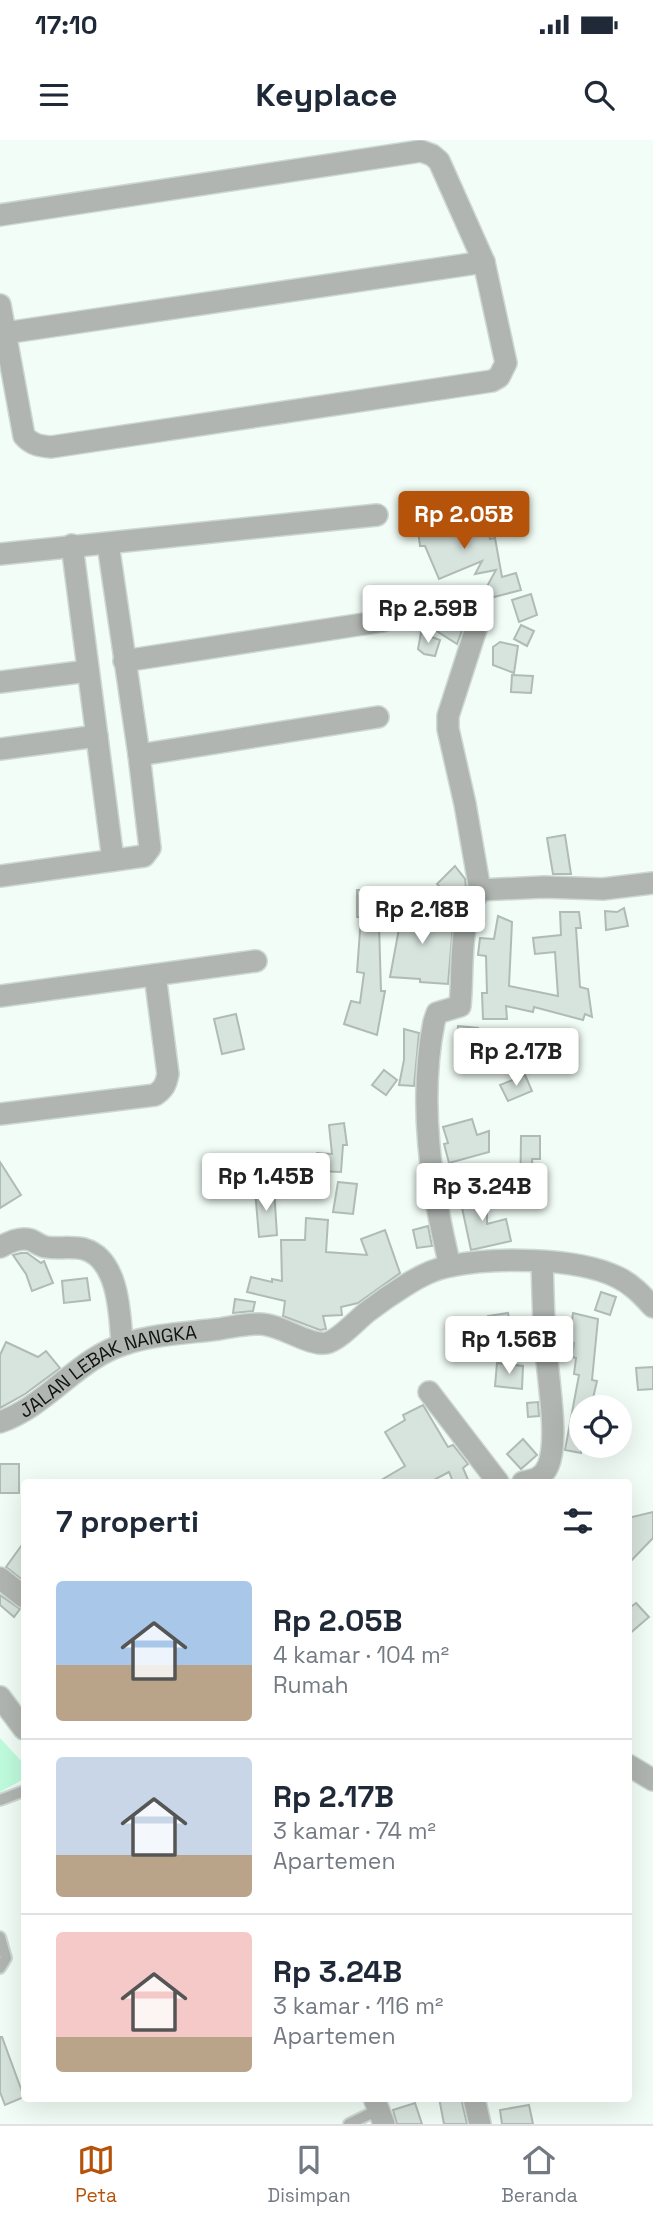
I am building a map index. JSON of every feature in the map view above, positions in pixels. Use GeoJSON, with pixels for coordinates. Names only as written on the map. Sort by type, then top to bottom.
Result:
{"type":"FeatureCollection","features":[{"type":"Feature","properties":{"kind":"street"},"geometry":{"type":"LineString","coordinates":[[0,215],[421,151],[439,161],[484,262],[505,353],[504,370],[492,382],[51,447],[38,446],[29,443],[24,436],[0,305]]}},
{"type":"Feature","properties":{"kind":"street"},"geometry":{"type":"LineString","coordinates":[[5,333],[484,262]]}},
{"type":"Feature","properties":{"kind":"street"},"geometry":{"type":"LineString","coordinates":[[0,554],[377,515]]}},
{"type":"Feature","properties":{"kind":"street"},"geometry":{"type":"LineString","coordinates":[[0,876],[144,856],[150,848],[108,544]]}},
{"type":"Feature","properties":{"kind":"street"},"geometry":{"type":"LineString","coordinates":[[72,545],[113,860]]}},
{"type":"Feature","properties":{"kind":"street"},"geometry":{"type":"LineString","coordinates":[[124,661],[383,621]]}},
{"type":"Feature","properties":{"kind":"street"},"geometry":{"type":"LineString","coordinates":[[477,626],[448,716],[448,729],[480,890],[471,902],[466,921],[460,1006],[437,1013],[434,1022],[426,1098],[434,1178],[450,1266],[490,1260],[542,1262],[592,1269],[615,1275],[631,1284],[653,1307]]}},
{"type":"Feature","properties":{"kind":"street"},"geometry":{"type":"LineString","coordinates":[[0,682],[88,671]]}},
{"type":"Feature","properties":{"kind":"street"},"geometry":{"type":"LineString","coordinates":[[139,755],[378,717]]}},
{"type":"Feature","properties":{"kind":"street"},"geometry":{"type":"LineString","coordinates":[[0,749],[97,736]]}},
{"type":"Feature","properties":{"kind":"street"},"geometry":{"type":"LineString","coordinates":[[480,890],[544,887],[603,889],[653,883]]}},
{"type":"Feature","properties":{"kind":"street"},"geometry":{"type":"LineString","coordinates":[[0,996],[256,961]]}},
{"type":"Feature","properties":{"kind":"street"},"geometry":{"type":"LineString","coordinates":[[0,1114],[155,1095],[162,1090],[167,1083],[168,1074],[155,975]]}},
{"type":"Feature","properties":{"kind":"street"},"geometry":{"type":"LineString","coordinates":[[0,1247],[16,1240],[27,1239],[44,1247],[86,1250],[95,1255],[113,1279],[121,1319],[122,1344]]}},
{"type":"Feature","properties":{"kind":"street"},"geometry":{"type":"LineString","coordinates":[[535,1479],[545,1473],[553,1441],[542,1262]]}},
{"type":"Feature","properties":{"kind":"street","name":"JALAN LEBAK NANGKA"},"geometry":{"type":"LineString","coordinates":[[0,1422],[25,1411],[94,1359],[122,1344],[259,1324],[290,1331],[314,1343],[325,1344],[334,1340],[405,1285],[430,1271],[450,1266]]}},
{"type":"Feature","properties":{"kind":"street"},"geometry":{"type":"LineString","coordinates":[[429,1392],[496,1479]]}},
{"type":"Feature","properties":{"kind":"street"},"geometry":{"type":"LineString","coordinates":[[0,1578],[21,1595]]}},
{"type":"Feature","properties":{"kind":"street"},"geometry":{"type":"LineString","coordinates":[[0,1698],[21,1725]]}},
{"type":"Feature","properties":{"kind":"street"},"geometry":{"type":"LineString","coordinates":[[632,1767],[653,1780]]}},
{"type":"Feature","properties":{"kind":"street"},"geometry":{"type":"LineString","coordinates":[[475,2102],[480,2124]]}},
{"type":"Feature","properties":{"kind":"lane"},"geometry":{"type":"LineString","coordinates":[[0,1800],[21,1792]]}},
{"type":"Feature","properties":{"kind":"lane"},"geometry":{"type":"LineString","coordinates":[[0,1937],[6,1958],[0,1968]]}},
{"type":"Feature","properties":{"kind":"lane"},"geometry":{"type":"LineString","coordinates":[[349,2124],[379,2111]]}},
{"type":"Feature","properties":{"kind":"green space"},"geometry":{"type":"Polygon","coordinates":[[[0,1738],[21,1761],[21,1781],[0,1792],[0,1738]]]}},
{"type":"Feature","properties":{"kind":"building"},"geometry":{"type":"Polygon","coordinates":[[[443,513],[447,526],[486,517],[490,539],[495,538],[502,577],[516,573],[521,590],[479,601],[496,570],[475,574],[482,561],[439,579],[425,546],[420,546],[416,515],[443,513]]]}},
{"type":"Feature","properties":{"kind":"building"},"geometry":{"type":"Polygon","coordinates":[[[531,594],[537,615],[519,622],[512,600],[531,594]]]}},
{"type":"Feature","properties":{"kind":"building"},"geometry":{"type":"Polygon","coordinates":[[[460,600],[475,608],[465,622],[457,644],[432,628],[437,613],[458,624],[453,611],[460,600]]]}},
{"type":"Feature","properties":{"kind":"building"},"geometry":{"type":"Polygon","coordinates":[[[521,625],[534,631],[527,646],[514,639],[521,625]]]}},
{"type":"Feature","properties":{"kind":"building"},"geometry":{"type":"Polygon","coordinates":[[[421,633],[440,640],[435,656],[424,654],[418,649],[421,633]]]}},
{"type":"Feature","properties":{"kind":"building"},"geometry":{"type":"Polygon","coordinates":[[[500,642],[518,646],[514,673],[493,665],[493,647],[500,642]]]}},
{"type":"Feature","properties":{"kind":"building"},"geometry":{"type":"Polygon","coordinates":[[[512,675],[533,676],[531,693],[511,692],[512,675]]]}},
{"type":"Feature","properties":{"kind":"building"},"geometry":{"type":"Polygon","coordinates":[[[565,835],[571,874],[553,874],[547,838],[565,835]]]}},
{"type":"Feature","properties":{"kind":"building"},"geometry":{"type":"Polygon","coordinates":[[[455,866],[465,879],[466,888],[454,920],[443,918],[448,895],[437,884],[455,866]]]}},
{"type":"Feature","properties":{"kind":"building"},"geometry":{"type":"Polygon","coordinates":[[[357,890],[378,890],[381,991],[385,991],[377,1035],[344,1024],[351,1001],[360,1003],[364,973],[357,972],[361,917],[357,917],[357,890]]]}},
{"type":"Feature","properties":{"kind":"building"},"geometry":{"type":"Polygon","coordinates":[[[406,891],[421,894],[416,920],[453,925],[448,984],[390,977],[406,891]]]}},
{"type":"Feature","properties":{"kind":"building"},"geometry":{"type":"Polygon","coordinates":[[[624,908],[628,926],[606,930],[605,911],[617,912],[624,908]]]}},
{"type":"Feature","properties":{"kind":"building"},"geometry":{"type":"Polygon","coordinates":[[[560,912],[579,912],[581,928],[576,928],[580,987],[588,989],[592,1017],[585,1014],[583,1020],[534,1007],[533,1012],[506,1006],[507,1019],[483,1019],[482,993],[487,993],[486,956],[478,955],[480,938],[494,939],[498,916],[512,922],[509,986],[558,996],[555,952],[535,954],[533,938],[561,935],[560,912]]]}},
{"type":"Feature","properties":{"kind":"building"},"geometry":{"type":"Polygon","coordinates":[[[236,1014],[244,1049],[222,1054],[214,1019],[236,1014]]]}},
{"type":"Feature","properties":{"kind":"building"},"geometry":{"type":"Polygon","coordinates":[[[458,1026],[478,1028],[477,1043],[457,1041],[458,1026]]]}},
{"type":"Feature","properties":{"kind":"building"},"geometry":{"type":"Polygon","coordinates":[[[404,1029],[419,1033],[414,1086],[399,1085],[404,1060],[404,1029]]]}},
{"type":"Feature","properties":{"kind":"building"},"geometry":{"type":"Polygon","coordinates":[[[516,1041],[536,1047],[532,1061],[512,1055],[516,1041]]]}},
{"type":"Feature","properties":{"kind":"building"},"geometry":{"type":"Polygon","coordinates":[[[384,1070],[397,1080],[386,1095],[372,1085],[384,1070]]]}},
{"type":"Feature","properties":{"kind":"building"},"geometry":{"type":"Polygon","coordinates":[[[525,1075],[532,1091],[508,1101],[500,1085],[525,1075]]]}},
{"type":"Feature","properties":{"kind":"building"},"geometry":{"type":"Polygon","coordinates":[[[472,1119],[477,1135],[489,1131],[489,1152],[449,1163],[444,1144],[448,1143],[443,1127],[472,1119]]]}},
{"type":"Feature","properties":{"kind":"building"},"geometry":{"type":"Polygon","coordinates":[[[344,1123],[347,1145],[343,1145],[341,1172],[316,1171],[317,1153],[332,1154],[329,1125],[344,1123]]]}},
{"type":"Feature","properties":{"kind":"building"},"geometry":{"type":"Polygon","coordinates":[[[521,1136],[540,1136],[540,1159],[532,1159],[534,1207],[520,1207],[521,1136]]]}},
{"type":"Feature","properties":{"kind":"building"},"geometry":{"type":"Polygon","coordinates":[[[0,1162],[21,1195],[0,1208],[0,1162]]]}},
{"type":"Feature","properties":{"kind":"building"},"geometry":{"type":"Polygon","coordinates":[[[281,1163],[304,1163],[303,1197],[280,1196],[281,1163]]]}},
{"type":"Feature","properties":{"kind":"building"},"geometry":{"type":"Polygon","coordinates":[[[338,1182],[357,1184],[353,1214],[333,1212],[338,1182]]]}},
{"type":"Feature","properties":{"kind":"building"},"geometry":{"type":"Polygon","coordinates":[[[274,1189],[277,1235],[259,1237],[255,1190],[274,1189]]]}},
{"type":"Feature","properties":{"kind":"building"},"geometry":{"type":"Polygon","coordinates":[[[461,1194],[487,1195],[487,1224],[506,1219],[511,1241],[471,1250],[461,1194]]]}},
{"type":"Feature","properties":{"kind":"building"},"geometry":{"type":"Polygon","coordinates":[[[306,1218],[328,1220],[326,1252],[367,1255],[361,1239],[385,1230],[400,1273],[358,1303],[341,1307],[342,1315],[323,1316],[326,1329],[320,1330],[283,1316],[285,1301],[247,1292],[251,1277],[272,1282],[272,1279],[282,1281],[281,1240],[305,1240],[306,1218]]]}},
{"type":"Feature","properties":{"kind":"building"},"geometry":{"type":"Polygon","coordinates":[[[428,1226],[432,1246],[417,1248],[413,1230],[428,1226]]]}},
{"type":"Feature","properties":{"kind":"building"},"geometry":{"type":"Polygon","coordinates":[[[27,1253],[41,1263],[44,1261],[53,1283],[32,1291],[26,1274],[13,1255],[27,1253]]]}},
{"type":"Feature","properties":{"kind":"building"},"geometry":{"type":"Polygon","coordinates":[[[87,1278],[90,1300],[64,1303],[62,1281],[87,1278]]]}},
{"type":"Feature","properties":{"kind":"building"},"geometry":{"type":"Polygon","coordinates":[[[601,1292],[616,1297],[610,1315],[595,1310],[601,1292]]]}},
{"type":"Feature","properties":{"kind":"building"},"geometry":{"type":"Polygon","coordinates":[[[235,1299],[255,1302],[253,1311],[233,1313],[235,1299]]]}},
{"type":"Feature","properties":{"kind":"building"},"geometry":{"type":"Polygon","coordinates":[[[508,1313],[512,1332],[491,1336],[488,1316],[508,1313]]]}},
{"type":"Feature","properties":{"kind":"building"},"geometry":{"type":"Polygon","coordinates":[[[573,1313],[598,1319],[592,1380],[597,1381],[594,1395],[575,1395],[579,1375],[574,1374],[574,1343],[569,1342],[573,1313]]]}},
{"type":"Feature","properties":{"kind":"building"},"geometry":{"type":"Polygon","coordinates":[[[6,1342],[38,1357],[46,1351],[60,1368],[25,1394],[0,1408],[0,1355],[6,1342]]]}},
{"type":"Feature","properties":{"kind":"building"},"geometry":{"type":"Polygon","coordinates":[[[497,1363],[523,1366],[522,1389],[495,1386],[497,1363]]]}},
{"type":"Feature","properties":{"kind":"building"},"geometry":{"type":"Polygon","coordinates":[[[653,1367],[653,1389],[638,1390],[636,1368],[653,1367]]]}},
{"type":"Feature","properties":{"kind":"building"},"geometry":{"type":"Polygon","coordinates":[[[538,1402],[539,1416],[528,1417],[527,1403],[538,1402]]]}},
{"type":"Feature","properties":{"kind":"building"},"geometry":{"type":"Polygon","coordinates":[[[423,1405],[448,1447],[453,1445],[468,1464],[463,1468],[468,1479],[452,1479],[449,1472],[436,1479],[383,1479],[405,1466],[385,1432],[405,1420],[403,1415],[423,1405]]]}},
{"type":"Feature","properties":{"kind":"building"},"geometry":{"type":"Polygon","coordinates":[[[569,1429],[569,1451],[565,1450],[569,1429]]]}},
{"type":"Feature","properties":{"kind":"building"},"geometry":{"type":"Polygon","coordinates":[[[523,1439],[537,1455],[521,1469],[507,1454],[523,1439]]]}},
{"type":"Feature","properties":{"kind":"building"},"geometry":{"type":"Polygon","coordinates":[[[0,1464],[19,1464],[19,1493],[0,1493],[0,1464]]]}},
{"type":"Feature","properties":{"kind":"building"},"geometry":{"type":"Polygon","coordinates":[[[653,1512],[653,1538],[632,1560],[632,1517],[653,1512]]]}},
{"type":"Feature","properties":{"kind":"building"},"geometry":{"type":"Polygon","coordinates":[[[21,1546],[21,1579],[6,1567],[21,1546]]]}},
{"type":"Feature","properties":{"kind":"building"},"geometry":{"type":"Polygon","coordinates":[[[0,1595],[20,1609],[14,1617],[0,1605],[0,1595]]]}},
{"type":"Feature","properties":{"kind":"building"},"geometry":{"type":"Polygon","coordinates":[[[636,1603],[649,1617],[632,1632],[632,1606],[636,1603]]]}},
{"type":"Feature","properties":{"kind":"building"},"geometry":{"type":"Polygon","coordinates":[[[2,2037],[21,2089],[21,2098],[5,2105],[0,2092],[2,2037]]]}},
{"type":"Feature","properties":{"kind":"building"},"geometry":{"type":"Polygon","coordinates":[[[440,2102],[462,2102],[467,2124],[444,2124],[440,2102]]]}},
{"type":"Feature","properties":{"kind":"building"},"geometry":{"type":"Polygon","coordinates":[[[415,2103],[422,2124],[397,2124],[393,2110],[415,2103]]]}},
{"type":"Feature","properties":{"kind":"building"},"geometry":{"type":"Polygon","coordinates":[[[529,2105],[533,2124],[502,2124],[500,2110],[529,2105]]]}}]}
